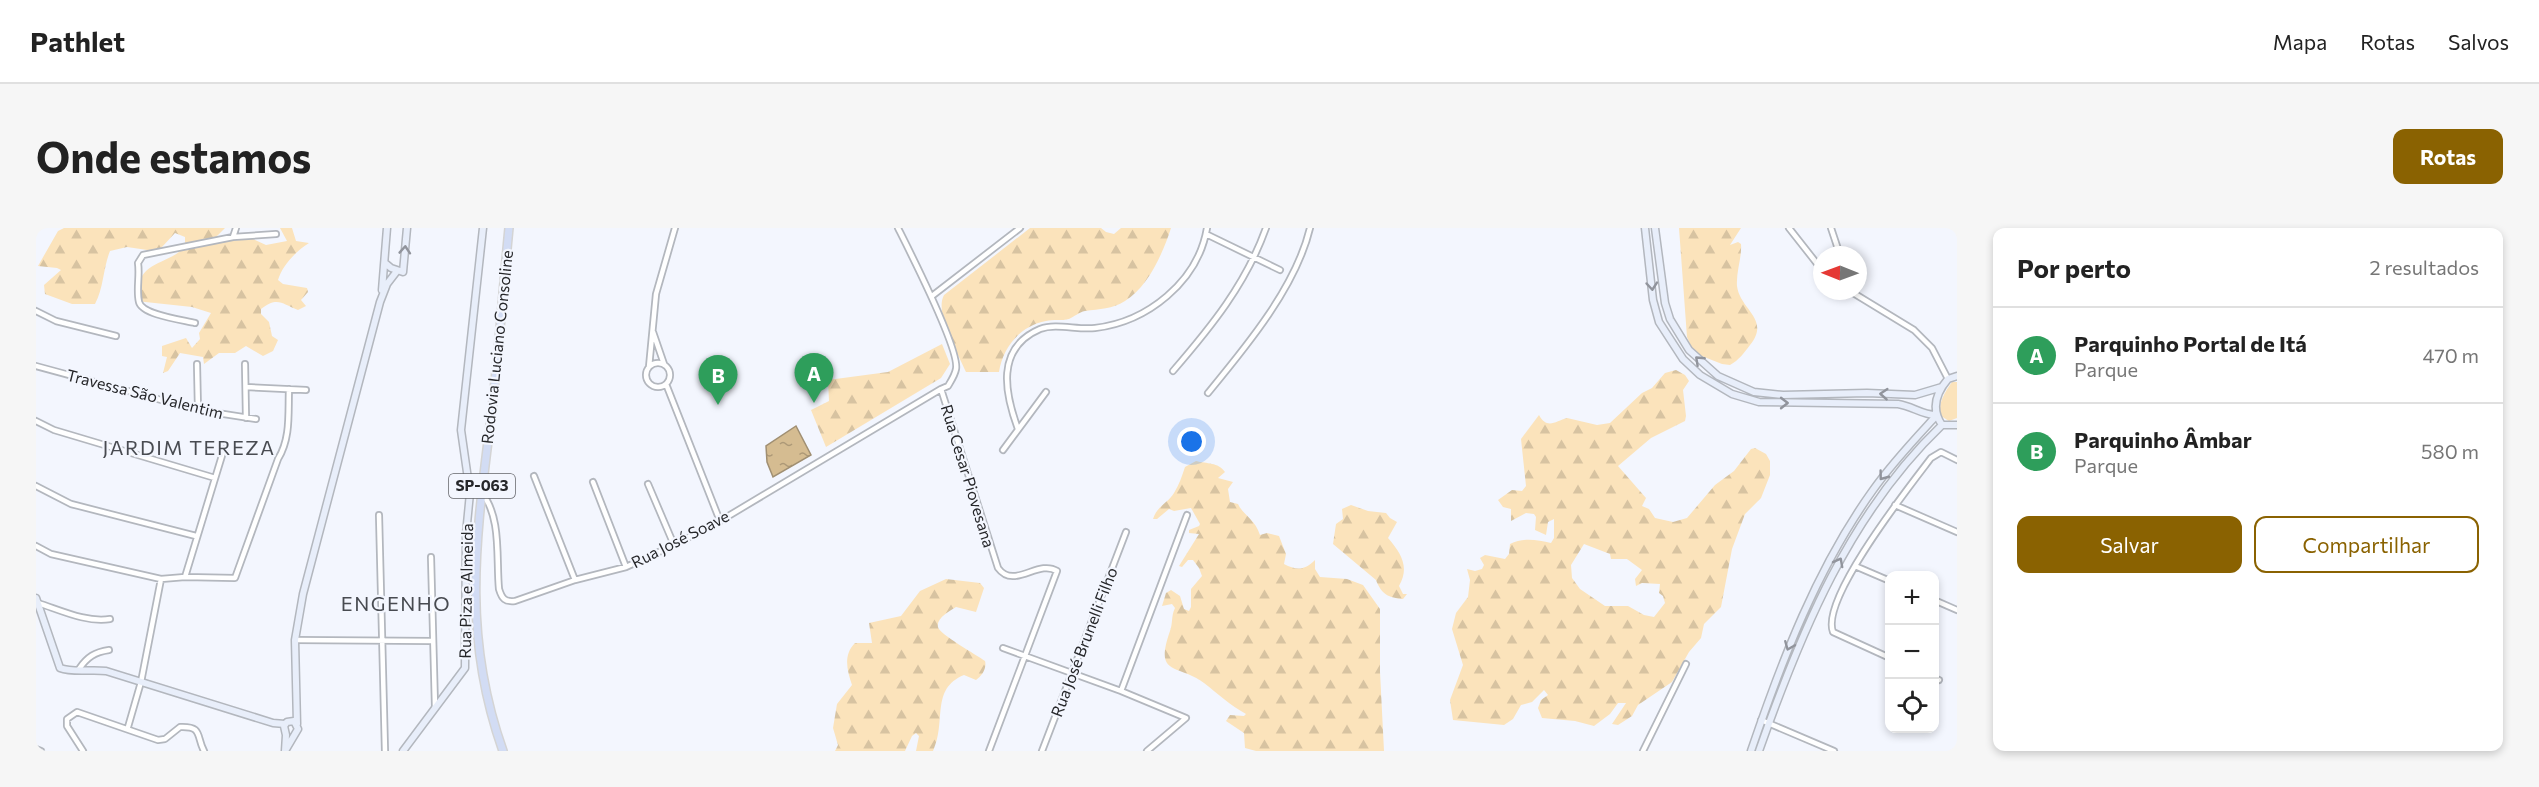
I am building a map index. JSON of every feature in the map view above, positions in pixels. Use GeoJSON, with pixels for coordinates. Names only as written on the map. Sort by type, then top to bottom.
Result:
{"type":"FeatureCollection","features":[{"type":"Feature","properties":{"kind":"main road"},"geometry":{"type":"LineString","coordinates":[[380,302],[387,228]]}},
{"type":"Feature","properties":{"kind":"main road"},"geometry":{"type":"LineString","coordinates":[[37,601],[60,668],[106,671],[287,729],[298,729],[295,640],[303,594],[380,302],[387,284],[400,272],[407,228]]}},
{"type":"Feature","properties":{"kind":"main road","name":"Rua Piza e Almeida"},"geometry":{"type":"LineString","coordinates":[[403,751],[465,668],[466,534],[470,492],[461,430],[483,228]]}},
{"type":"Feature","properties":{"kind":"main road","name":"Rodovia Luciano Consoline"},"geometry":{"type":"LineString","coordinates":[[503,751],[480,663],[475,611],[476,545],[509,228]]}},
{"type":"Feature","properties":{"kind":"main road"},"geometry":{"type":"LineString","coordinates":[[1645,228],[1653,300],[1659,322],[1683,359],[1716,386],[1732,394],[1759,402],[1898,405],[1916,408],[1927,415],[1936,416]]}},
{"type":"Feature","properties":{"kind":"main road"},"geometry":{"type":"LineString","coordinates":[[1655,228],[1665,303],[1670,319],[1677,334],[1689,350],[1718,376],[1754,392],[1782,395],[1867,393],[1915,395],[1942,387]]}},
{"type":"Feature","properties":{"kind":"main road"},"geometry":{"type":"LineString","coordinates":[[385,263],[400,272]]}},
{"type":"Feature","properties":{"kind":"main road"},"geometry":{"type":"LineString","coordinates":[[1942,425],[1936,416],[1935,407],[1942,387],[1948,379],[1957,376]]}},
{"type":"Feature","properties":{"kind":"main road"},"geometry":{"type":"LineString","coordinates":[[1751,751],[1792,640],[1840,540],[1872,490],[1936,416]]}},
{"type":"Feature","properties":{"kind":"main road"},"geometry":{"type":"LineString","coordinates":[[1759,751],[1794,657],[1841,557],[1893,477],[1942,425],[1957,425]]}},
{"type":"Feature","properties":{"kind":"main road"},"geometry":{"type":"LineString","coordinates":[[1821,576],[1830,579]]}},
{"type":"Feature","properties":{"kind":"main road"},"geometry":{"type":"LineString","coordinates":[[285,751],[287,729],[298,707]]}},
{"type":"Feature","properties":{"kind":"main road"},"geometry":{"type":"LineString","coordinates":[[287,729],[297,724]]}},
{"type":"Feature","properties":{"kind":"street"},"geometry":{"type":"LineString","coordinates":[[233,237],[236,228]]}},
{"type":"Feature","properties":{"kind":"street"},"geometry":{"type":"LineString","coordinates":[[666,384],[659,387],[651,385],[647,378],[658,284],[675,228]]}},
{"type":"Feature","properties":{"kind":"street","name":"Rua Cesar Piovesana"},"geometry":{"type":"LineString","coordinates":[[898,228],[932,296],[955,356],[957,368],[948,386],[941,389],[998,568],[1003,575],[1010,577],[1046,567],[1057,571],[1024,656]]}},
{"type":"Feature","properties":{"kind":"street"},"geometry":{"type":"LineString","coordinates":[[932,296],[1020,228]]}},
{"type":"Feature","properties":{"kind":"street"},"geometry":{"type":"LineString","coordinates":[[1173,371],[1231,300],[1255,257],[1266,228]]}},
{"type":"Feature","properties":{"kind":"street"},"geometry":{"type":"LineString","coordinates":[[1208,393],[1255,336],[1292,273],[1310,228]]}},
{"type":"Feature","properties":{"kind":"street"},"geometry":{"type":"LineString","coordinates":[[1789,228],[1813,259]]}},
{"type":"Feature","properties":{"kind":"street"},"geometry":{"type":"LineString","coordinates":[[1831,228],[1837,246]]}},
{"type":"Feature","properties":{"kind":"street"},"geometry":{"type":"LineString","coordinates":[[1018,429],[1007,395],[1006,372],[1011,357],[1022,341],[1040,329],[1093,328],[1123,323],[1153,308],[1175,289],[1193,267],[1207,231],[1280,270]]}},
{"type":"Feature","properties":{"kind":"street"},"geometry":{"type":"LineString","coordinates":[[195,323],[145,311],[139,303],[138,263],[143,255],[233,237],[276,234]]}},
{"type":"Feature","properties":{"kind":"street"},"geometry":{"type":"LineString","coordinates":[[1866,300],[1914,330],[1932,348],[1948,379]]}},
{"type":"Feature","properties":{"kind":"street"},"geometry":{"type":"LineString","coordinates":[[36,311],[56,321],[116,336]]}},
{"type":"Feature","properties":{"kind":"street"},"geometry":{"type":"LineString","coordinates":[[652,329],[664,364],[670,373],[666,384],[720,521]]}},
{"type":"Feature","properties":{"kind":"street"},"geometry":{"type":"LineString","coordinates":[[649,367],[656,363],[664,364]]}},
{"type":"Feature","properties":{"kind":"street"},"geometry":{"type":"LineString","coordinates":[[197,364],[198,410]]}},
{"type":"Feature","properties":{"kind":"street"},"geometry":{"type":"LineString","coordinates":[[245,364],[246,418]]}},
{"type":"Feature","properties":{"kind":"street","name":"Travessa São Valentim"},"geometry":{"type":"LineString","coordinates":[[36,366],[198,410],[256,419]]}},
{"type":"Feature","properties":{"kind":"street"},"geometry":{"type":"LineString","coordinates":[[246,387],[306,390]]}},
{"type":"Feature","properties":{"kind":"street"},"geometry":{"type":"LineString","coordinates":[[36,546],[51,554],[161,579],[235,578],[278,459],[285,448],[288,436],[289,389]]}},
{"type":"Feature","properties":{"kind":"street","name":"Rua José Soave"},"geometry":{"type":"LineString","coordinates":[[481,492],[488,500],[493,516],[499,590],[502,598],[507,602],[515,601],[575,580],[626,567],[674,545],[720,521],[898,412],[941,389]]}},
{"type":"Feature","properties":{"kind":"street"},"geometry":{"type":"LineString","coordinates":[[1003,450],[1046,392]]}},
{"type":"Feature","properties":{"kind":"street"},"geometry":{"type":"LineString","coordinates":[[36,421],[54,430],[215,478]]}},
{"type":"Feature","properties":{"kind":"street"},"geometry":{"type":"LineString","coordinates":[[185,577],[224,449]]}},
{"type":"Feature","properties":{"kind":"street"},"geometry":{"type":"LineString","coordinates":[[1885,656],[1833,632],[1831,619],[1855,566],[1895,505],[1930,458],[1941,452],[1957,460]]}},
{"type":"Feature","properties":{"kind":"street"},"geometry":{"type":"LineString","coordinates":[[534,476],[575,580]]}},
{"type":"Feature","properties":{"kind":"street"},"geometry":{"type":"LineString","coordinates":[[593,482],[626,567]]}},
{"type":"Feature","properties":{"kind":"street"},"geometry":{"type":"LineString","coordinates":[[648,484],[674,545]]}},
{"type":"Feature","properties":{"kind":"street"},"geometry":{"type":"LineString","coordinates":[[36,494],[38,487],[71,504],[196,536]]}},
{"type":"Feature","properties":{"kind":"street"},"geometry":{"type":"LineString","coordinates":[[1895,505],[1957,532]]}},
{"type":"Feature","properties":{"kind":"street"},"geometry":{"type":"LineString","coordinates":[[379,514],[385,751]]}},
{"type":"Feature","properties":{"kind":"street"},"geometry":{"type":"LineString","coordinates":[[1121,691],[1187,515]]}},
{"type":"Feature","properties":{"kind":"street","name":"Rua José Brunelli Filho"},"geometry":{"type":"LineString","coordinates":[[1042,751],[1126,532]]}},
{"type":"Feature","properties":{"kind":"street"},"geometry":{"type":"LineString","coordinates":[[431,557],[435,707]]}},
{"type":"Feature","properties":{"kind":"street"},"geometry":{"type":"LineString","coordinates":[[1855,566],[1885,579]]}},
{"type":"Feature","properties":{"kind":"street"},"geometry":{"type":"LineString","coordinates":[[128,728],[141,682],[161,579]]}},
{"type":"Feature","properties":{"kind":"street"},"geometry":{"type":"LineString","coordinates":[[37,601],[83,617],[110,619]]}},
{"type":"Feature","properties":{"kind":"street"},"geometry":{"type":"LineString","coordinates":[[1939,602],[1957,610]]}},
{"type":"Feature","properties":{"kind":"street"},"geometry":{"type":"LineString","coordinates":[[295,640],[432,641]]}},
{"type":"Feature","properties":{"kind":"street"},"geometry":{"type":"LineString","coordinates":[[1003,648],[1121,691],[1186,718],[1147,751]]}},
{"type":"Feature","properties":{"kind":"street"},"geometry":{"type":"LineString","coordinates":[[79,669],[86,660],[98,652],[110,650]]}},
{"type":"Feature","properties":{"kind":"street"},"geometry":{"type":"LineString","coordinates":[[989,751],[1024,656]]}},
{"type":"Feature","properties":{"kind":"street"},"geometry":{"type":"LineString","coordinates":[[1643,751],[1686,664]]}},
{"type":"Feature","properties":{"kind":"street"},"geometry":{"type":"LineString","coordinates":[[83,751],[67,726],[67,719],[71,714],[83,713],[158,740],[165,740],[180,727],[191,728],[201,736],[204,751]]}},
{"type":"Feature","properties":{"kind":"street"},"geometry":{"type":"LineString","coordinates":[[1761,720],[1834,751]]}},
{"type":"Feature","properties":{"kind":"street"},"geometry":{"type":"LineString","coordinates":[[36,749],[41,751]]}},
{"type":"Feature","properties":{"kind":"green space"},"geometry":{"type":"Polygon","coordinates":[[[64,228],[225,228],[213,240],[216,242],[253,239],[266,245],[287,241],[280,228],[292,228],[296,241],[309,243],[290,259],[278,280],[283,284],[307,288],[308,292],[301,300],[306,306],[298,310],[276,302],[261,309],[261,314],[269,322],[272,336],[278,340],[273,351],[263,356],[246,346],[235,353],[219,353],[204,364],[203,357],[180,353],[168,371],[163,373],[167,357],[162,356],[162,346],[186,338],[192,348],[200,339],[199,333],[211,313],[192,307],[136,301],[137,287],[146,271],[185,247],[185,237],[175,233],[162,247],[154,251],[127,247],[110,251],[95,304],[72,304],[45,294],[44,285],[61,270],[38,266],[58,231],[64,228]]]}},
{"type":"Feature","properties":{"kind":"green space"},"geometry":{"type":"Polygon","coordinates":[[[1030,228],[1101,228],[1114,234],[1121,228],[1171,228],[1164,248],[1148,278],[1125,301],[1111,307],[1083,312],[1069,319],[1049,320],[1028,328],[1009,346],[999,372],[966,372],[944,322],[942,303],[944,295],[1030,228]]]}},
{"type":"Feature","properties":{"kind":"green space"},"geometry":{"type":"Polygon","coordinates":[[[1679,228],[1741,228],[1730,245],[1738,242],[1741,244],[1737,286],[1743,302],[1756,321],[1757,328],[1756,336],[1750,345],[1739,359],[1730,365],[1694,353],[1687,337],[1679,228]]]}},
{"type":"Feature","properties":{"kind":"green space"},"geometry":{"type":"Polygon","coordinates":[[[942,344],[950,364],[941,378],[826,447],[811,410],[829,401],[828,380],[888,372],[942,344]]]}},
{"type":"Feature","properties":{"kind":"green space"},"geometry":{"type":"Polygon","coordinates":[[[1676,370],[1685,375],[1689,381],[1683,390],[1685,421],[1651,438],[1618,466],[1646,498],[1642,506],[1649,509],[1655,518],[1673,522],[1687,518],[1715,485],[1734,471],[1751,449],[1755,448],[1766,454],[1770,461],[1770,475],[1761,498],[1745,514],[1732,549],[1721,607],[1704,624],[1701,638],[1689,652],[1672,682],[1638,705],[1632,716],[1618,725],[1612,724],[1626,703],[1618,703],[1610,714],[1594,726],[1575,721],[1542,718],[1538,708],[1541,700],[1548,695],[1544,690],[1532,702],[1521,705],[1513,719],[1504,725],[1453,720],[1450,700],[1463,665],[1452,629],[1456,613],[1468,597],[1470,580],[1467,569],[1475,571],[1482,569],[1484,565],[1480,558],[1485,555],[1505,559],[1509,554],[1510,544],[1520,540],[1551,543],[1554,538],[1554,519],[1548,522],[1546,535],[1535,530],[1536,517],[1534,514],[1526,513],[1511,521],[1511,509],[1503,507],[1498,500],[1512,490],[1522,491],[1526,486],[1521,439],[1539,415],[1548,423],[1567,418],[1597,425],[1610,423],[1642,393],[1652,388],[1665,373],[1676,370]],[[1584,544],[1571,565],[1572,578],[1580,589],[1605,606],[1628,606],[1644,615],[1654,617],[1665,603],[1663,596],[1659,593],[1660,584],[1642,583],[1636,586],[1635,579],[1642,570],[1627,559],[1611,559],[1610,554],[1584,544]]]}},
{"type":"Feature","properties":{"kind":"green space"},"geometry":{"type":"Polygon","coordinates":[[[1952,382],[1957,382],[1957,418],[1949,421],[1941,416],[1940,407],[1944,394],[1952,382]]]}},
{"type":"Feature","properties":{"kind":"green space"},"geometry":{"type":"Polygon","coordinates":[[[1196,461],[1216,465],[1225,472],[1218,478],[1233,482],[1228,489],[1230,502],[1238,504],[1260,535],[1267,533],[1279,536],[1286,554],[1284,564],[1293,568],[1301,568],[1315,560],[1315,569],[1320,577],[1347,579],[1363,585],[1380,609],[1384,751],[1256,751],[1245,748],[1244,733],[1226,721],[1230,715],[1244,716],[1246,714],[1204,683],[1171,667],[1167,662],[1166,646],[1175,608],[1172,604],[1162,606],[1166,593],[1171,590],[1180,596],[1184,609],[1189,611],[1191,607],[1191,589],[1202,576],[1193,560],[1188,560],[1182,567],[1179,566],[1199,534],[1189,533],[1189,530],[1200,524],[1191,508],[1174,511],[1169,509],[1157,519],[1153,519],[1157,511],[1174,493],[1185,467],[1196,461]]]}},
{"type":"Feature","properties":{"kind":"green space"},"geometry":{"type":"Polygon","coordinates":[[[1351,505],[1368,511],[1386,513],[1397,522],[1388,538],[1403,560],[1404,573],[1399,586],[1403,594],[1407,594],[1403,599],[1386,594],[1380,589],[1376,580],[1333,544],[1336,524],[1343,519],[1342,509],[1351,505]]]}},
{"type":"Feature","properties":{"kind":"green space"},"geometry":{"type":"Polygon","coordinates":[[[946,579],[980,583],[984,588],[976,612],[956,607],[941,618],[938,627],[951,639],[985,661],[985,666],[982,674],[976,680],[964,675],[953,681],[947,689],[943,697],[937,740],[933,751],[916,751],[919,736],[916,733],[912,736],[905,751],[835,751],[838,745],[833,728],[837,704],[852,685],[847,663],[851,648],[855,643],[872,643],[869,623],[901,616],[920,591],[946,579]]]}},
{"type":"Feature","properties":{"kind":"water"},"geometry":{"type":"Polygon","coordinates":[[[796,426],[811,455],[773,477],[767,462],[766,446],[796,426]]]}},
{"type":"Feature","properties":{"kind":"place","name":"Parquinho Portal de Itá"},"geometry":{"type":"Point","coordinates":[814,403]}},
{"type":"Feature","properties":{"kind":"place","name":"Parquinho Âmbar"},"geometry":{"type":"Point","coordinates":[718,405]}},
{"type":"Feature","properties":{"kind":"district","name":"JARDIM TEREZA"},"geometry":{"type":"Point","coordinates":[189,448]}},
{"type":"Feature","properties":{"kind":"district","name":"ENGENHO"},"geometry":{"type":"Point","coordinates":[396,604]}}]}
